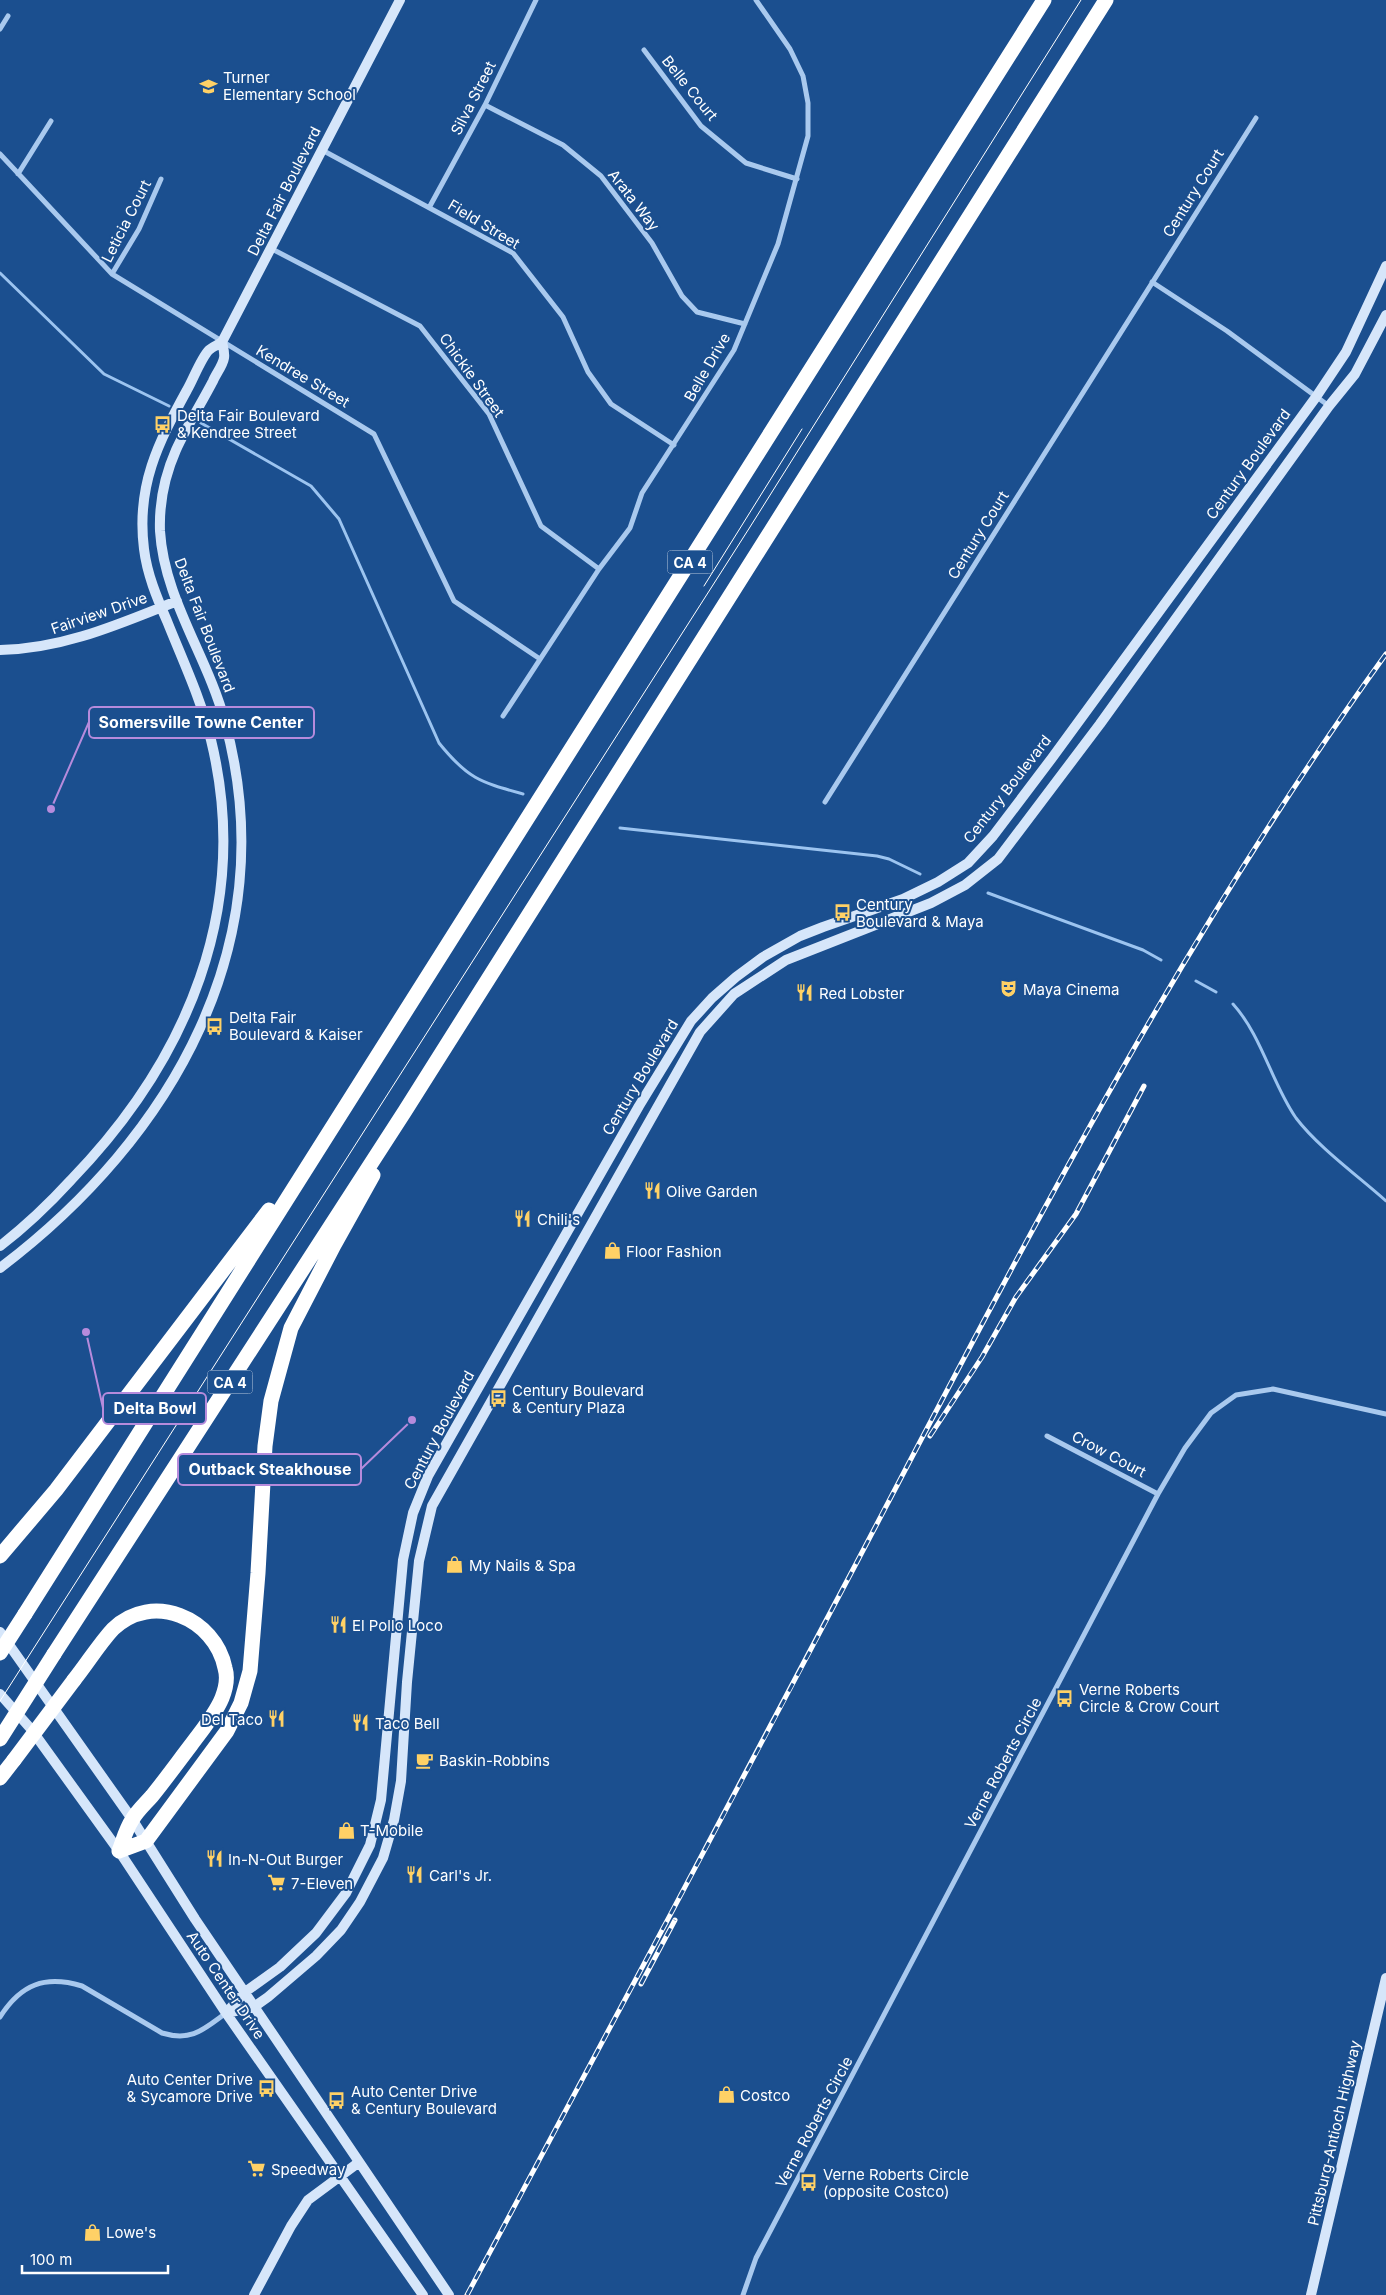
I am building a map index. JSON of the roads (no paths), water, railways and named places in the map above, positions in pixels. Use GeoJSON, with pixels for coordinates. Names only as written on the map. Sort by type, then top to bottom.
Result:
{"type":"FeatureCollection","features":[{"type":"Feature","properties":{"kind":"highway","name":"CA 4"},"geometry":{"type":"LineString","coordinates":[[0,1653],[1044,0]]}},
{"type":"Feature","properties":{"kind":"highway","name":"CA 4"},"geometry":{"type":"LineString","coordinates":[[0,1739],[405,1111],[1106,0]]}},
{"type":"Feature","properties":{"kind":"highway"},"geometry":{"type":"LineString","coordinates":[[119,1851],[146,1841],[227,1731],[241,1703],[250,1670],[258,1573],[265,1446],[271,1401],[291,1328],[334,1245],[367,1189],[405,1111]]}},
{"type":"Feature","properties":{"kind":"highway"},"geometry":{"type":"LineString","coordinates":[[0,1556],[62,1482],[334,1124]]}},
{"type":"Feature","properties":{"kind":"highway"},"geometry":{"type":"LineString","coordinates":[[0,1778],[114,1629],[135,1616],[154,1611],[177,1615],[195,1622],[208,1632],[220,1648],[226,1669],[227,1682],[223,1696],[215,1712],[153,1795],[132,1819],[119,1851]]}},
{"type":"Feature","properties":{"kind":"street","name":"Delta Fair Boulevard"},"geometry":{"type":"LineString","coordinates":[[0,1246],[31,1220],[95,1156],[146,1089],[166,1057],[184,1021],[210,946],[221,875],[223,840],[219,782],[202,710],[149,576],[144,550],[142,517],[144,489],[154,456],[167,427],[208,351],[222,342],[400,0]]}},
{"type":"Feature","properties":{"kind":"street","name":"Silva Street"},"geometry":{"type":"LineString","coordinates":[[430,206],[485,104],[536,0]]}},
{"type":"Feature","properties":{"kind":"street","name":"Belle Drive"},"geometry":{"type":"LineString","coordinates":[[503,716],[599,569],[630,528],[642,493],[734,350],[778,244],[808,136],[808,104],[803,76],[790,49],[756,0]]}},
{"type":"Feature","properties":{"kind":"street"},"geometry":{"type":"LineString","coordinates":[[0,29],[8,16]]}},
{"type":"Feature","properties":{"kind":"street","name":"Belle Court"},"geometry":{"type":"LineString","coordinates":[[644,50],[701,126],[746,163],[797,179]]}},
{"type":"Feature","properties":{"kind":"street","name":"Arata Way"},"geometry":{"type":"LineString","coordinates":[[485,104],[563,145],[600,176],[652,243],[682,296],[697,312],[744,324]]}},
{"type":"Feature","properties":{"kind":"street","name":"Century Court"},"geometry":{"type":"LineString","coordinates":[[825,802],[1256,118]]}},
{"type":"Feature","properties":{"kind":"street"},"geometry":{"type":"LineString","coordinates":[[18,174],[51,121]]}},
{"type":"Feature","properties":{"kind":"street","name":"Field Street"},"geometry":{"type":"LineString","coordinates":[[322,150],[430,206],[513,253],[563,317],[588,372],[611,404],[674,445]]}},
{"type":"Feature","properties":{"kind":"street","name":"Kendree Street"},"geometry":{"type":"LineString","coordinates":[[0,154],[112,274],[374,434],[454,601],[540,658]]}},
{"type":"Feature","properties":{"kind":"street","name":"Leticia Court"},"geometry":{"type":"LineString","coordinates":[[112,274],[139,229],[161,179]]}},
{"type":"Feature","properties":{"kind":"street","name":"Chickie Street"},"geometry":{"type":"LineString","coordinates":[[272,249],[420,326],[489,414],[541,526],[599,569]]}},
{"type":"Feature","properties":{"kind":"street","name":"Century Boulevard"},"geometry":{"type":"LineString","coordinates":[[226,2013],[244,1992],[280,1967],[316,1934],[346,1894],[370,1845],[381,1800],[403,1560],[413,1513],[432,1469],[639,1106],[691,1022],[712,998],[736,977],[770,953],[822,927],[903,899],[938,882],[968,863],[993,836],[1316,396],[1346,352],[1386,266]]}},
{"type":"Feature","properties":{"kind":"street"},"geometry":{"type":"LineString","coordinates":[[1152,282],[1227,331],[1329,406]]}},
{"type":"Feature","properties":{"kind":"street","name":"Century Boulevard"},"geometry":{"type":"LineString","coordinates":[[226,2013],[254,2007],[293,1977],[341,1930],[360,1902],[383,1858],[394,1820],[401,1781],[407,1682],[419,1561],[432,1506],[700,1032],[734,994],[786,960],[931,903],[965,885],[998,860],[1100,724],[1329,406],[1355,374],[1386,315]]}},
{"type":"Feature","properties":{"kind":"street","name":"Delta Fair Boulevard"},"geometry":{"type":"LineString","coordinates":[[0,1268],[65,1214],[139,1130],[176,1076],[194,1044],[208,1014],[224,966],[240,884],[242,841],[239,800],[232,754],[223,715],[209,673],[177,601],[166,569],[161,547],[160,518],[163,490],[176,451],[224,358],[222,342]]}},
{"type":"Feature","properties":{"kind":"street","name":"Fairview Drive"},"geometry":{"type":"LineString","coordinates":[[0,650],[34,648],[74,640],[177,601]]}},
{"type":"Feature","properties":{"kind":"street","name":"Verne Roberts Circle"},"geometry":{"type":"LineString","coordinates":[[743,2295],[754,2263],[1158,1494],[1185,1448],[1210,1413],[1236,1395],[1273,1389],[1386,1414]]}},
{"type":"Feature","properties":{"kind":"street","name":"Crow Court"},"geometry":{"type":"LineString","coordinates":[[1047,1436],[1158,1494]]}},
{"type":"Feature","properties":{"kind":"street","name":"Auto Center Drive"},"geometry":{"type":"LineString","coordinates":[[0,1632],[132,1819],[244,1992],[449,2295]]}},
{"type":"Feature","properties":{"kind":"street","name":"Auto Center Drive"},"geometry":{"type":"LineString","coordinates":[[0,1694],[31,1729],[119,1851],[226,2013],[423,2295]]}},
{"type":"Feature","properties":{"kind":"street","name":"Pittsburg-Antioch Highway"},"geometry":{"type":"LineString","coordinates":[[1311,2295],[1386,1978]]}},
{"type":"Feature","properties":{"kind":"street"},"geometry":{"type":"LineString","coordinates":[[0,2016],[22,1991],[38,1983],[54,1981],[82,1986],[162,2033],[174,2036],[188,2036],[200,2032],[226,2013]]}},
{"type":"Feature","properties":{"kind":"street"},"geometry":{"type":"LineString","coordinates":[[254,2295],[290,2226],[308,2200],[338,2175],[358,2163]]}},
{"type":"Feature","properties":{"kind":"waterway"},"geometry":{"type":"LineString","coordinates":[[0,273],[104,374],[169,406]]}},
{"type":"Feature","properties":{"kind":"waterway"},"geometry":{"type":"LineString","coordinates":[[201,423],[311,486],[339,519],[439,743],[458,764],[476,778],[523,794]]}},
{"type":"Feature","properties":{"kind":"waterway"},"geometry":{"type":"LineString","coordinates":[[620,828],[877,856],[889,859],[920,874]]}},
{"type":"Feature","properties":{"kind":"waterway"},"geometry":{"type":"LineString","coordinates":[[988,893],[1143,950],[1161,960]]}},
{"type":"Feature","properties":{"kind":"waterway"},"geometry":{"type":"LineString","coordinates":[[1196,981],[1216,992]]}},
{"type":"Feature","properties":{"kind":"waterway"},"geometry":{"type":"LineString","coordinates":[[1233,1004],[1252,1031],[1280,1090],[1296,1118],[1315,1140],[1386,1201]]}},
{"type":"Feature","properties":{"kind":"tram line"},"geometry":{"type":"LineString","coordinates":[[0,1701],[750,527],[1081,0]]}},
{"type":"Feature","properties":{"kind":"tram line"},"geometry":{"type":"LineString","coordinates":[[704,586],[802,429]]}},
{"type":"Feature","properties":{"kind":"railway"},"geometry":{"type":"LineString","coordinates":[[467,2295],[1042,1212],[1172,984],[1240,872],[1311,762],[1386,654]]}},
{"type":"Feature","properties":{"kind":"railway"},"geometry":{"type":"LineString","coordinates":[[930,1436],[982,1357],[1016,1297],[1076,1214],[1144,1086]]}},
{"type":"Feature","properties":{"kind":"railway"},"geometry":{"type":"LineString","coordinates":[[641,1984],[675,1920]]}},
{"type":"Feature","properties":{"kind":"place","name":"Turner Elementary School"},"geometry":{"type":"Point","coordinates":[209,86]}},
{"type":"Feature","properties":{"kind":"place","name":"Delta Fair Boulevard & Kendree Street"},"geometry":{"type":"Point","coordinates":[163,424]}},
{"type":"Feature","properties":{"kind":"place","name":"Somersville Towne Center"},"geometry":{"type":"Point","coordinates":[51,809]}},
{"type":"Feature","properties":{"kind":"place","name":"Century Boulevard & Maya"},"geometry":{"type":"Point","coordinates":[842,913]}},
{"type":"Feature","properties":{"kind":"place","name":"Maya Cinema"},"geometry":{"type":"Point","coordinates":[1009,989]}},
{"type":"Feature","properties":{"kind":"place","name":"Red Lobster"},"geometry":{"type":"Point","coordinates":[805,993]}},
{"type":"Feature","properties":{"kind":"place","name":"Delta Fair Boulevard & Kaiser"},"geometry":{"type":"Point","coordinates":[215,1026]}},
{"type":"Feature","properties":{"kind":"place","name":"Olive Garden"},"geometry":{"type":"Point","coordinates":[652,1191]}},
{"type":"Feature","properties":{"kind":"place","name":"Chili's"},"geometry":{"type":"Point","coordinates":[523,1219]}},
{"type":"Feature","properties":{"kind":"place","name":"Floor Fashion"},"geometry":{"type":"Point","coordinates":[612,1251]}},
{"type":"Feature","properties":{"kind":"place","name":"Delta Bowl"},"geometry":{"type":"Point","coordinates":[86,1332]}},
{"type":"Feature","properties":{"kind":"place","name":"Century Boulevard & Century Plaza"},"geometry":{"type":"Point","coordinates":[498,1399]}},
{"type":"Feature","properties":{"kind":"place","name":"Outback Steakhouse"},"geometry":{"type":"Point","coordinates":[412,1420]}},
{"type":"Feature","properties":{"kind":"place","name":"My Nails & Spa"},"geometry":{"type":"Point","coordinates":[455,1565]}},
{"type":"Feature","properties":{"kind":"place","name":"El Pollo Loco"},"geometry":{"type":"Point","coordinates":[338,1625]}},
{"type":"Feature","properties":{"kind":"place","name":"Verne Roberts Circle & Crow Court"},"geometry":{"type":"Point","coordinates":[1065,1698]}},
{"type":"Feature","properties":{"kind":"place","name":"Del Taco"},"geometry":{"type":"Point","coordinates":[277,1719]}},
{"type":"Feature","properties":{"kind":"place","name":"Taco Bell"},"geometry":{"type":"Point","coordinates":[361,1723]}},
{"type":"Feature","properties":{"kind":"place","name":"Baskin-Robbins"},"geometry":{"type":"Point","coordinates":[425,1760]}},
{"type":"Feature","properties":{"kind":"place","name":"T-Mobile"},"geometry":{"type":"Point","coordinates":[346,1830]}},
{"type":"Feature","properties":{"kind":"place","name":"In-N-Out Burger"},"geometry":{"type":"Point","coordinates":[214,1859]}},
{"type":"Feature","properties":{"kind":"place","name":"Carl's Jr."},"geometry":{"type":"Point","coordinates":[415,1875]}},
{"type":"Feature","properties":{"kind":"place","name":"7-Eleven"},"geometry":{"type":"Point","coordinates":[277,1883]}},
{"type":"Feature","properties":{"kind":"place","name":"Auto Center Drive & Sycamore Drive"},"geometry":{"type":"Point","coordinates":[267,2088]}},
{"type":"Feature","properties":{"kind":"place","name":"Costco"},"geometry":{"type":"Point","coordinates":[726,2095]}},
{"type":"Feature","properties":{"kind":"place","name":"Auto Center Drive & Century Boulevard"},"geometry":{"type":"Point","coordinates":[337,2100]}},
{"type":"Feature","properties":{"kind":"place","name":"Speedway"},"geometry":{"type":"Point","coordinates":[257,2169]}},
{"type":"Feature","properties":{"kind":"place","name":"Verne Roberts Circle (opposite Costco)"},"geometry":{"type":"Point","coordinates":[809,2183]}},
{"type":"Feature","properties":{"kind":"place","name":"Lowe's"},"geometry":{"type":"Point","coordinates":[92,2232]}}]}
